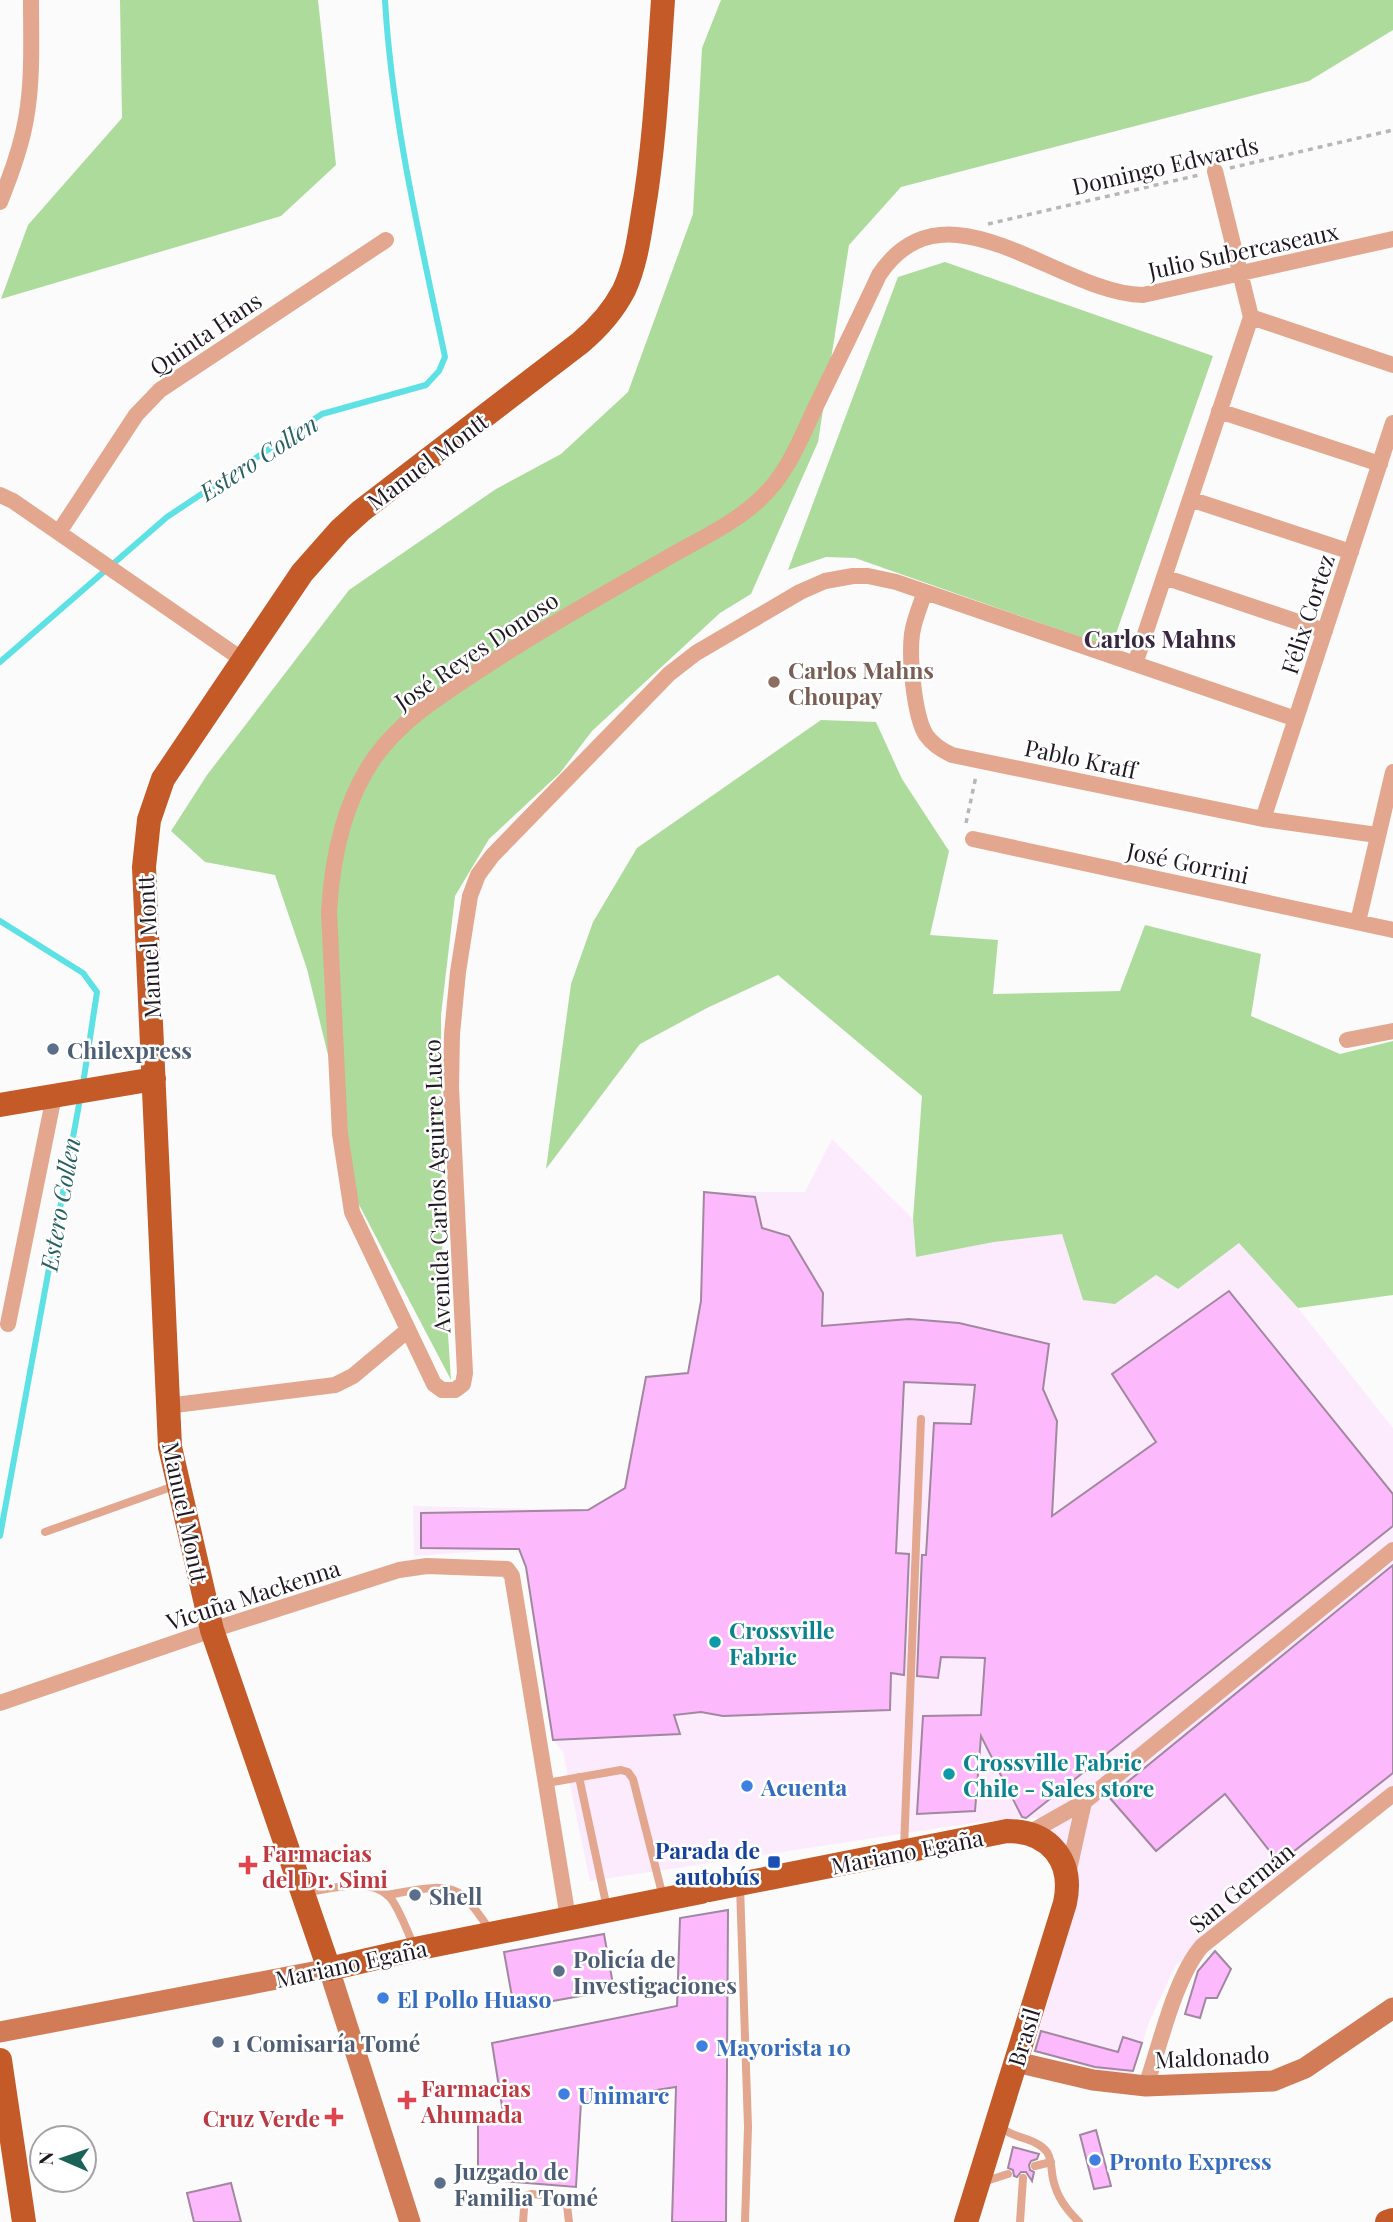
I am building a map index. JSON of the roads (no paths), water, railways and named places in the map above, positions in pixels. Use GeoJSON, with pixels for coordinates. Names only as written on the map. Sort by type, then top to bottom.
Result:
{"type":"FeatureCollection","features":[{"type":"Feature","properties":{"kind":"main road","name":"Manuel Montt"},"geometry":{"type":"LineString","coordinates":[[410,2222],[329,1969],[212,1630],[170,1447],[144,867],[149,820],[155,799],[174,761],[302,573],[340,530],[372,502],[580,344],[613,308],[623,292],[635,259],[645,202],[656,111],[663,0]]}},
{"type":"Feature","properties":{"kind":"main road"},"geometry":{"type":"LineString","coordinates":[[0,1105],[155,1079]]}},
{"type":"Feature","properties":{"kind":"main road","name":"Mariano Egaña"},"geometry":{"type":"LineString","coordinates":[[0,2032],[329,1969],[415,1949],[1007,1831],[1029,1833]]}},
{"type":"Feature","properties":{"kind":"main road"},"geometry":{"type":"LineString","coordinates":[[1029,1833],[1049,1844],[1057,1853],[1067,1877]]}},
{"type":"Feature","properties":{"kind":"main road","name":"Brasil"},"geometry":{"type":"LineString","coordinates":[[966,2222],[1065,1903],[1067,1877]]}},
{"type":"Feature","properties":{"kind":"main road","name":"Maldonado"},"geometry":{"type":"LineString","coordinates":[[1016,2062],[1093,2080],[1146,2085],[1263,2082],[1283,2078],[1305,2068],[1393,2008]]}},
{"type":"Feature","properties":{"kind":"main road"},"geometry":{"type":"LineString","coordinates":[[0,2060],[24,2222]]}},
{"type":"Feature","properties":{"kind":"main road"},"geometry":{"type":"LineString","coordinates":[[1387,2222],[1393,2220]]}},
{"type":"Feature","properties":{"kind":"street"},"geometry":{"type":"LineString","coordinates":[[0,202],[14,166],[26,120],[30,89],[32,0]]}},
{"type":"Feature","properties":{"kind":"street"},"geometry":{"type":"LineString","coordinates":[[1135,664],[1251,317],[1215,171]]}},
{"type":"Feature","properties":{"kind":"street","name":"Julio Subercaseaux"},"geometry":{"type":"LineString","coordinates":[[945,234],[986,241],[1122,294],[1153,294],[1393,239]]}},
{"type":"Feature","properties":{"kind":"street","name":"José Reyes Donoso"},"geometry":{"type":"LineString","coordinates":[[408,1330],[352,1212],[340,1134],[329,912],[339,841],[363,779],[386,742],[425,707],[523,642],[728,522],[761,498],[790,461],[887,264],[918,240],[945,234]]}},
{"type":"Feature","properties":{"kind":"street","name":"Quinta Hans"},"geometry":{"type":"LineString","coordinates":[[59,532],[136,415],[160,390],[386,240]]}},
{"type":"Feature","properties":{"kind":"street"},"geometry":{"type":"LineString","coordinates":[[1251,317],[1393,365]]}},
{"type":"Feature","properties":{"kind":"street"},"geometry":{"type":"LineString","coordinates":[[1219,411],[1380,464]]}},
{"type":"Feature","properties":{"kind":"street","name":"Félix Cortez"},"geometry":{"type":"LineString","coordinates":[[1263,819],[1393,423]]}},
{"type":"Feature","properties":{"kind":"street"},"geometry":{"type":"LineString","coordinates":[[0,495],[13,500],[243,660]]}},
{"type":"Feature","properties":{"kind":"street"},"geometry":{"type":"LineString","coordinates":[[1190,499],[1351,552]]}},
{"type":"Feature","properties":{"kind":"street","name":"Avenida Carlos Aguirre Luco"},"geometry":{"type":"LineString","coordinates":[[167,1406],[335,1385],[353,1376],[408,1330],[437,1388],[447,1392],[463,1384],[465,1373],[451,1087],[452,1034],[458,972],[470,896],[484,865],[668,674],[696,653],[824,580],[868,576],[896,582],[1296,719]]}},
{"type":"Feature","properties":{"kind":"street"},"geometry":{"type":"LineString","coordinates":[[1164,578],[1325,631]]}},
{"type":"Feature","properties":{"kind":"street","name":"Pablo Kraff"},"geometry":{"type":"LineString","coordinates":[[925,593],[913,632],[910,656],[920,722],[925,733],[941,750],[1263,819],[1377,835]]}},
{"type":"Feature","properties":{"kind":"street"},"geometry":{"type":"LineString","coordinates":[[1358,922],[1377,835],[1388,810],[1393,772]]}},
{"type":"Feature","properties":{"kind":"street","name":"José Gorrini"},"geometry":{"type":"LineString","coordinates":[[973,839],[1393,930]]}},
{"type":"Feature","properties":{"kind":"street"},"geometry":{"type":"LineString","coordinates":[[1347,1040],[1393,1031]]}},
{"type":"Feature","properties":{"kind":"street"},"geometry":{"type":"LineString","coordinates":[[8,1324],[57,1095]]}},
{"type":"Feature","properties":{"kind":"street"},"geometry":{"type":"LineString","coordinates":[[1029,1833],[1084,1802],[1393,1549]]}},
{"type":"Feature","properties":{"kind":"street","name":"Vicuña Mackenna"},"geometry":{"type":"LineString","coordinates":[[0,1703],[212,1630],[408,1568],[428,1566],[508,1569],[512,1576],[569,1918]]}},
{"type":"Feature","properties":{"kind":"street","name":"San Germán"},"geometry":{"type":"LineString","coordinates":[[1146,2085],[1182,1978],[1193,1956],[1202,1946],[1393,1794]]}},
{"type":"Feature","properties":{"kind":"street"},"geometry":{"type":"LineString","coordinates":[[1067,1877],[1084,1802]]}},
{"type":"Feature","properties":{"kind":"lane"},"geometry":{"type":"LineString","coordinates":[[904,1851],[920,1419]]}},
{"type":"Feature","properties":{"kind":"lane"},"geometry":{"type":"LineString","coordinates":[[45,1532],[179,1485]]}},
{"type":"Feature","properties":{"kind":"lane"},"geometry":{"type":"LineString","coordinates":[[547,1783],[621,1770],[628,1772],[633,1779],[664,1899]]}},
{"type":"Feature","properties":{"kind":"lane"},"geometry":{"type":"LineString","coordinates":[[579,1777],[607,1911]]}},
{"type":"Feature","properties":{"kind":"lane"},"geometry":{"type":"LineString","coordinates":[[740,1884],[748,2127],[745,2222]]}},
{"type":"Feature","properties":{"kind":"lane"},"geometry":{"type":"LineString","coordinates":[[302,1893],[364,1886],[379,1889],[393,1902],[415,1949]]}},
{"type":"Feature","properties":{"kind":"lane"},"geometry":{"type":"LineString","coordinates":[[387,1895],[439,1888],[454,1890],[466,1899],[492,1934]]}},
{"type":"Feature","properties":{"kind":"lane"},"geometry":{"type":"LineString","coordinates":[[997,2123],[1008,2133],[1046,2151],[1064,2207],[1079,2222]]}},
{"type":"Feature","properties":{"kind":"lane"},"geometry":{"type":"LineString","coordinates":[[1035,2166],[1051,2162]]}},
{"type":"Feature","properties":{"kind":"lane"},"geometry":{"type":"LineString","coordinates":[[977,2185],[1008,2174]]}},
{"type":"Feature","properties":{"kind":"lane"},"geometry":{"type":"LineString","coordinates":[[1020,2222],[1023,2178]]}},
{"type":"Feature","properties":{"kind":"lane"},"geometry":{"type":"LineString","coordinates":[[523,2222],[523,2201],[525,2196],[531,2194],[566,2197],[569,2222]]}},
{"type":"Feature","properties":{"kind":"waterway","name":"Estero Collen"},"geometry":{"type":"LineString","coordinates":[[0,662],[167,517],[322,414],[426,385],[439,371],[445,357],[400,135],[385,0]]}},
{"type":"Feature","properties":{"kind":"waterway","name":"Estero Collen"},"geometry":{"type":"LineString","coordinates":[[0,921],[83,973],[97,992],[83,1084]]}},
{"type":"Feature","properties":{"kind":"waterway","name":"Estero Collen"},"geometry":{"type":"LineString","coordinates":[[0,1536],[80,1099]]}},
{"type":"Feature","properties":{"kind":"place","name":"Carlos Mahns Choupay"},"geometry":{"type":"Point","coordinates":[774,682]}},
{"type":"Feature","properties":{"kind":"place","name":"Chilexpress"},"geometry":{"type":"Point","coordinates":[53,1049]}},
{"type":"Feature","properties":{"kind":"place","name":"Crossville Fabric"},"geometry":{"type":"Point","coordinates":[715,1642]}},
{"type":"Feature","properties":{"kind":"place","name":"Crossville Fabric Chile - Sales store"},"geometry":{"type":"Point","coordinates":[949,1774]}},
{"type":"Feature","properties":{"kind":"place","name":"Acuenta"},"geometry":{"type":"Point","coordinates":[747,1786]}},
{"type":"Feature","properties":{"kind":"place","name":"Parada de autobús"},"geometry":{"type":"Point","coordinates":[774,1862]}},
{"type":"Feature","properties":{"kind":"place","name":"Farmacias del Dr. Simi"},"geometry":{"type":"Point","coordinates":[248,1865]}},
{"type":"Feature","properties":{"kind":"place","name":"Shell"},"geometry":{"type":"Point","coordinates":[415,1895]}},
{"type":"Feature","properties":{"kind":"place","name":"Policía de Investigaciones"},"geometry":{"type":"Point","coordinates":[559,1971]}},
{"type":"Feature","properties":{"kind":"place","name":"El Pollo Huaso"},"geometry":{"type":"Point","coordinates":[383,1998]}},
{"type":"Feature","properties":{"kind":"place","name":"1 Comisaría Tomé"},"geometry":{"type":"Point","coordinates":[218,2042]}},
{"type":"Feature","properties":{"kind":"place","name":"Mayorista 10"},"geometry":{"type":"Point","coordinates":[702,2046]}},
{"type":"Feature","properties":{"kind":"place","name":"Unimarc"},"geometry":{"type":"Point","coordinates":[564,2094]}},
{"type":"Feature","properties":{"kind":"place","name":"Farmacias Ahumada"},"geometry":{"type":"Point","coordinates":[407,2100]}},
{"type":"Feature","properties":{"kind":"place","name":"Cruz Verde"},"geometry":{"type":"Point","coordinates":[334,2117]}},
{"type":"Feature","properties":{"kind":"place","name":"Pronto Express"},"geometry":{"type":"Point","coordinates":[1095,2160]}},
{"type":"Feature","properties":{"kind":"place","name":"Juzgado de Familia Tomé"},"geometry":{"type":"Point","coordinates":[440,2183]}},
{"type":"Feature","properties":{"kind":"district","name":"Carlos Mahns"},"geometry":{"type":"Point","coordinates":[1160,638]}}]}
